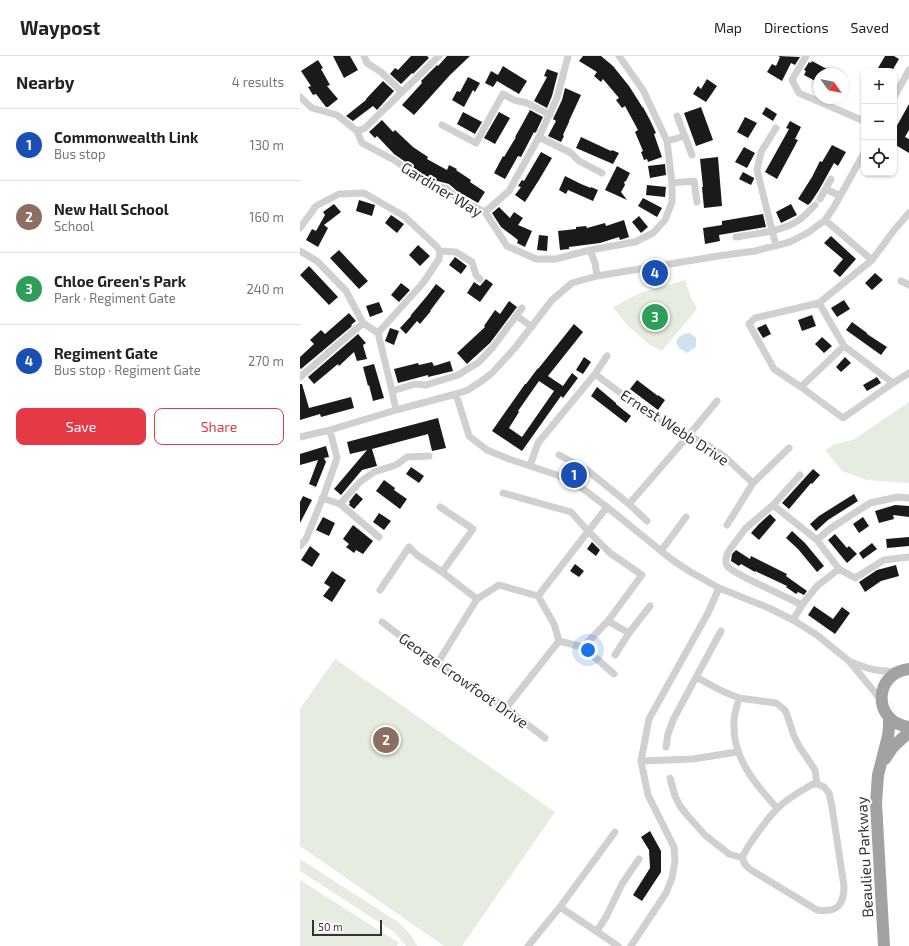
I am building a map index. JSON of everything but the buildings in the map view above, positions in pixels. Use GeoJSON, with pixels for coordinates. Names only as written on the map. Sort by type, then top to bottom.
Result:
{"type":"FeatureCollection","features":[{"type":"Feature","properties":{"kind":"highway"},"geometry":{"type":"LineString","coordinates":[[904,670],[888,679],[883,689],[882,701],[883,707],[889,718],[899,724],[909,727]]}},
{"type":"Feature","properties":{"kind":"highway","name":"Beaulieu Parkway"},"geometry":{"type":"LineString","coordinates":[[884,946],[876,803],[877,780],[890,727],[889,718]]}},
{"type":"Feature","properties":{"kind":"highway","name":"Beaulieu Parkway"},"geometry":{"type":"LineString","coordinates":[[880,767],[893,747],[909,732]]}},
{"type":"Feature","properties":{"kind":"street"},"geometry":{"type":"LineString","coordinates":[[364,56],[367,63],[381,72],[402,92]]}},
{"type":"Feature","properties":{"kind":"street"},"geometry":{"type":"LineString","coordinates":[[358,131],[365,128],[439,56]]}},
{"type":"Feature","properties":{"kind":"street"},"geometry":{"type":"LineString","coordinates":[[484,212],[509,191],[539,137],[557,98],[568,56]]}},
{"type":"Feature","properties":{"kind":"street","name":"Gardiner Way"},"geometry":{"type":"LineString","coordinates":[[300,97],[312,108],[337,114],[358,131],[362,143],[394,160],[428,184],[447,189],[458,200],[484,212],[507,246],[536,259],[556,259],[590,250],[635,242],[653,233],[665,220],[672,202],[672,183],[667,141],[643,90],[619,56]]}},
{"type":"Feature","properties":{"kind":"street"},"geometry":{"type":"LineString","coordinates":[[806,56],[792,80],[799,93],[861,120]]}},
{"type":"Feature","properties":{"kind":"street"},"geometry":{"type":"LineString","coordinates":[[897,92],[909,70]]}},
{"type":"Feature","properties":{"kind":"street"},"geometry":{"type":"LineString","coordinates":[[442,125],[476,143],[503,94],[514,100],[527,103],[550,115]]}},
{"type":"Feature","properties":{"kind":"street"},"geometry":{"type":"LineString","coordinates":[[677,116],[692,155]]}},
{"type":"Feature","properties":{"kind":"street"},"geometry":{"type":"LineString","coordinates":[[776,128],[761,152],[757,170],[776,246]]}},
{"type":"Feature","properties":{"kind":"street"},"geometry":{"type":"LineString","coordinates":[[667,141],[685,136]]}},
{"type":"Feature","properties":{"kind":"street"},"geometry":{"type":"LineString","coordinates":[[539,137],[571,153],[579,161],[602,173]]}},
{"type":"Feature","properties":{"kind":"street"},"geometry":{"type":"LineString","coordinates":[[300,437],[330,430],[456,394],[473,386],[492,373],[532,327],[552,300],[572,283],[597,276],[756,251],[790,242],[809,232],[825,220],[834,207],[861,158]]}},
{"type":"Feature","properties":{"kind":"street"},"geometry":{"type":"LineString","coordinates":[[820,199],[831,179]]}},
{"type":"Feature","properties":{"kind":"street"},"geometry":{"type":"LineString","coordinates":[[672,183],[694,181],[697,202]]}},
{"type":"Feature","properties":{"kind":"street"},"geometry":{"type":"LineString","coordinates":[[826,189],[840,196]]}},
{"type":"Feature","properties":{"kind":"street"},"geometry":{"type":"LineString","coordinates":[[300,228],[316,206],[339,194],[364,193],[404,216],[440,251],[439,259],[423,283],[378,333]]}},
{"type":"Feature","properties":{"kind":"street"},"geometry":{"type":"LineString","coordinates":[[736,237],[773,231],[781,228],[798,221],[815,205]]}},
{"type":"Feature","properties":{"kind":"street"},"geometry":{"type":"LineString","coordinates":[[909,213],[872,260],[819,303],[755,318],[749,324],[774,369],[843,418],[909,373]]}},
{"type":"Feature","properties":{"kind":"street"},"geometry":{"type":"LineString","coordinates":[[825,220],[872,260]]}},
{"type":"Feature","properties":{"kind":"street"},"geometry":{"type":"LineString","coordinates":[[590,250],[595,263],[597,276]]}},
{"type":"Feature","properties":{"kind":"street"},"geometry":{"type":"LineString","coordinates":[[440,251],[456,252],[472,262],[476,275],[480,278]]}},
{"type":"Feature","properties":{"kind":"street"},"geometry":{"type":"LineString","coordinates":[[300,252],[317,261],[346,291],[362,323],[378,333],[396,410]]}},
{"type":"Feature","properties":{"kind":"street"},"geometry":{"type":"LineString","coordinates":[[901,281],[909,285]]}},
{"type":"Feature","properties":{"kind":"street"},"geometry":{"type":"LineString","coordinates":[[819,303],[844,346],[893,383]]}},
{"type":"Feature","properties":{"kind":"street"},"geometry":{"type":"LineString","coordinates":[[392,391],[415,384],[426,385],[458,375],[479,362],[493,347],[522,308]]}},
{"type":"Feature","properties":{"kind":"street"},"geometry":{"type":"LineString","coordinates":[[517,316],[532,327]]}},
{"type":"Feature","properties":{"kind":"street"},"geometry":{"type":"LineString","coordinates":[[300,376],[362,323]]}},
{"type":"Feature","properties":{"kind":"street"},"geometry":{"type":"LineString","coordinates":[[801,387],[844,346]]}},
{"type":"Feature","properties":{"kind":"street"},"geometry":{"type":"LineString","coordinates":[[530,466],[538,443],[595,374],[607,356]]}},
{"type":"Feature","properties":{"kind":"street","name":"Ernest Webb Drive"},"geometry":{"type":"LineString","coordinates":[[595,374],[646,412],[689,435],[725,457],[753,483]]}},
{"type":"Feature","properties":{"kind":"street"},"geometry":{"type":"LineString","coordinates":[[456,394],[469,436],[487,450],[510,460],[557,475],[570,481],[582,488],[671,559],[689,571],[719,588],[769,608],[793,620],[817,635],[849,661],[882,701]]}},
{"type":"Feature","properties":{"kind":"street"},"geometry":{"type":"LineString","coordinates":[[630,504],[717,401]]}},
{"type":"Feature","properties":{"kind":"street"},"geometry":{"type":"LineString","coordinates":[[300,546],[306,539],[337,458],[330,430]]}},
{"type":"Feature","properties":{"kind":"street"},"geometry":{"type":"LineString","coordinates":[[727,525],[753,483],[789,448]]}},
{"type":"Feature","properties":{"kind":"street"},"geometry":{"type":"LineString","coordinates":[[559,455],[587,470],[630,504],[647,521]]}},
{"type":"Feature","properties":{"kind":"street"},"geometry":{"type":"LineString","coordinates":[[340,504],[360,482],[374,472],[396,465],[407,456],[429,456]]}},
{"type":"Feature","properties":{"kind":"street"},"geometry":{"type":"LineString","coordinates":[[800,475],[773,505],[745,529],[728,552],[726,563],[728,567],[741,576],[802,605]]}},
{"type":"Feature","properties":{"kind":"street"},"geometry":{"type":"LineString","coordinates":[[503,493],[571,512],[610,552],[642,575],[608,621],[583,647]]}},
{"type":"Feature","properties":{"kind":"street"},"geometry":{"type":"LineString","coordinates":[[817,540],[831,528],[870,503],[898,497],[909,498]]}},
{"type":"Feature","properties":{"kind":"street"},"geometry":{"type":"LineString","coordinates":[[322,498],[340,504],[379,537]]}},
{"type":"Feature","properties":{"kind":"street"},"geometry":{"type":"LineString","coordinates":[[773,505],[817,540],[839,569],[855,578],[884,560],[909,557]]}},
{"type":"Feature","properties":{"kind":"street"},"geometry":{"type":"LineString","coordinates":[[440,507],[473,529],[442,572]]}},
{"type":"Feature","properties":{"kind":"street"},"geometry":{"type":"LineString","coordinates":[[538,596],[607,507]]}},
{"type":"Feature","properties":{"kind":"street"},"geometry":{"type":"LineString","coordinates":[[661,551],[686,517]]}},
{"type":"Feature","properties":{"kind":"street"},"geometry":{"type":"LineString","coordinates":[[380,590],[409,547],[417,555],[442,572],[476,599]]}},
{"type":"Feature","properties":{"kind":"street"},"geometry":{"type":"LineString","coordinates":[[793,620],[802,605],[817,586],[839,569]]}},
{"type":"Feature","properties":{"kind":"street"},"geometry":{"type":"LineString","coordinates":[[437,664],[476,599],[499,584],[538,596],[554,624],[559,641]]}},
{"type":"Feature","properties":{"kind":"street"},"geometry":{"type":"LineString","coordinates":[[631,946],[666,893],[672,878],[675,861],[674,847],[648,795],[641,761],[648,719],[708,613],[719,588]]}},
{"type":"Feature","properties":{"kind":"street"},"geometry":{"type":"LineString","coordinates":[[615,655],[629,632],[650,606]]}},
{"type":"Feature","properties":{"kind":"street"},"geometry":{"type":"LineString","coordinates":[[608,621],[629,632]]}},
{"type":"Feature","properties":{"kind":"street","name":"George Crowfoot Drive"},"geometry":{"type":"LineString","coordinates":[[382,622],[437,664],[506,708],[545,738]]}},
{"type":"Feature","properties":{"kind":"street"},"geometry":{"type":"LineString","coordinates":[[666,747],[668,734],[673,720],[721,631]]}},
{"type":"Feature","properties":{"kind":"street"},"geometry":{"type":"LineString","coordinates":[[559,641],[583,647],[614,674]]}},
{"type":"Feature","properties":{"kind":"street"},"geometry":{"type":"LineString","coordinates":[[506,708],[559,641]]}},
{"type":"Feature","properties":{"kind":"street"},"geometry":{"type":"LineString","coordinates":[[849,661],[878,671],[904,670]]}},
{"type":"Feature","properties":{"kind":"street"},"geometry":{"type":"LineString","coordinates":[[696,677],[739,698],[776,703],[785,710],[799,746],[815,770],[817,784]]}},
{"type":"Feature","properties":{"kind":"street"},"geometry":{"type":"LineString","coordinates":[[739,698],[734,722],[737,752],[750,776],[777,808]]}},
{"type":"Feature","properties":{"kind":"street"},"geometry":{"type":"LineString","coordinates":[[641,761],[693,759],[737,752]]}},
{"type":"Feature","properties":{"kind":"street"},"geometry":{"type":"LineString","coordinates":[[670,778],[675,796],[680,806],[705,835],[729,854],[743,858]]}},
{"type":"Feature","properties":{"kind":"street"},"geometry":{"type":"LineString","coordinates":[[813,784],[824,787],[829,793],[844,886],[844,895],[841,902],[832,910],[817,910],[751,870],[744,863],[743,858],[746,851],[765,822],[777,808],[813,784]]}},
{"type":"Feature","properties":{"kind":"street"},"geometry":{"type":"LineString","coordinates":[[528,946],[560,907],[616,832]]}},
{"type":"Feature","properties":{"kind":"street"},"geometry":{"type":"LineString","coordinates":[[597,932],[622,884],[639,859]]}},
{"type":"Feature","properties":{"kind":"street"},"geometry":{"type":"LineString","coordinates":[[560,907],[618,946]]}},
{"type":"Feature","properties":{"kind":"shaded area"},"geometry":{"type":"Polygon","coordinates":[[[685,280],[691,298],[697,309],[662,351],[650,345],[627,325],[613,307],[640,293],[685,280]]]}},
{"type":"Feature","properties":{"kind":"shaded area"},"geometry":{"type":"Polygon","coordinates":[[[909,402],[909,483],[867,480],[842,471],[825,450],[835,444],[853,440],[909,402]]]}},
{"type":"Feature","properties":{"kind":"shaded area"},"geometry":{"type":"Polygon","coordinates":[[[335,659],[555,812],[462,946],[444,946],[300,846],[300,709],[335,659]]]}},
{"type":"Feature","properties":{"kind":"shaded area"},"geometry":{"type":"Polygon","coordinates":[[[300,859],[398,922],[409,933],[417,946],[406,946],[394,932],[300,871],[300,859]]]}},
{"type":"Feature","properties":{"kind":"shaded area"},"geometry":{"type":"Polygon","coordinates":[[[300,880],[399,943],[397,946],[300,946],[300,880]]]}},
{"type":"Feature","properties":{"kind":"water"},"geometry":{"type":"Polygon","coordinates":[[[690,333],[696,338],[696,347],[687,353],[679,348],[676,342],[682,335],[690,333]]]}},
{"type":"Feature","properties":{"kind":"place","name":"Regiment Gate"},"geometry":{"type":"Point","coordinates":[655,273]}},
{"type":"Feature","properties":{"kind":"place","name":"Chloe Green's Park"},"geometry":{"type":"Point","coordinates":[655,317]}},
{"type":"Feature","properties":{"kind":"place","name":"Commonwealth Link"},"geometry":{"type":"Point","coordinates":[574,475]}},
{"type":"Feature","properties":{"kind":"place","name":"New Hall School"},"geometry":{"type":"Point","coordinates":[386,740]}}]}
